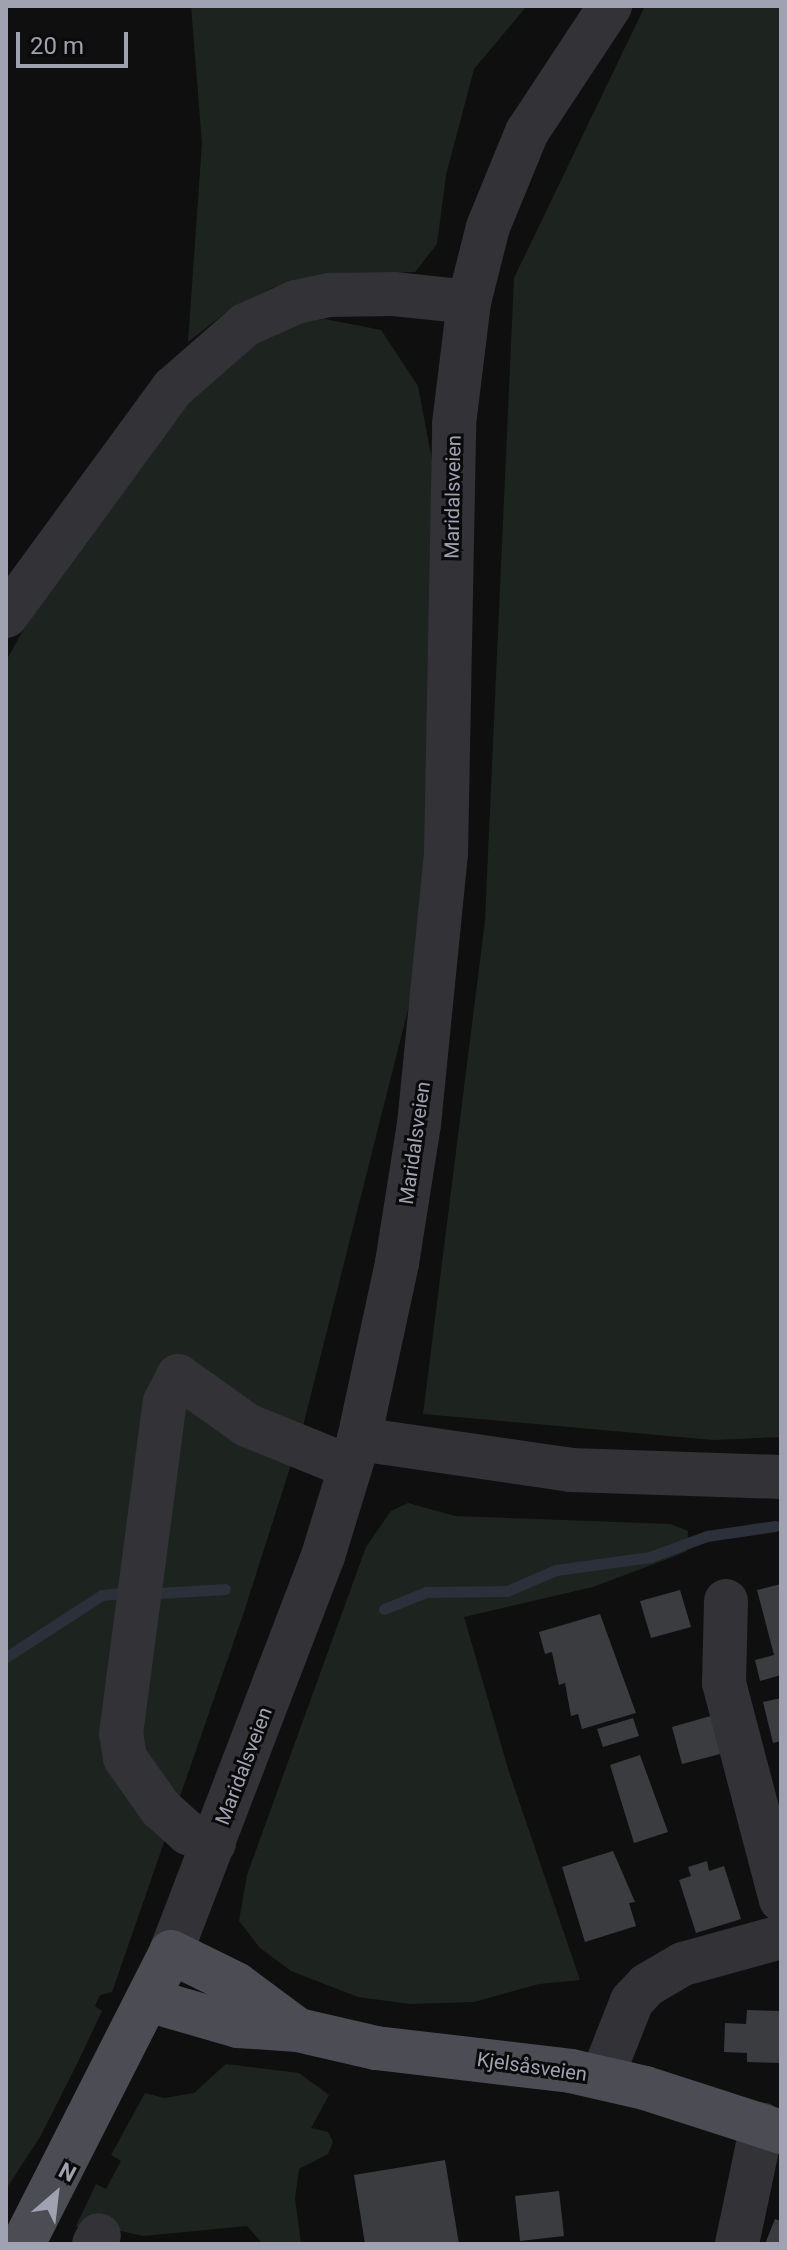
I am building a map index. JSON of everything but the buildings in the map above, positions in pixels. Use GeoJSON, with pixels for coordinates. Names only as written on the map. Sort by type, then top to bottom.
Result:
{"type":"FeatureCollection","features":[{"type":"Feature","properties":{"kind":"main road","name":"Maridalsveien"},"geometry":{"type":"LineString","coordinates":[[23,2244],[171,1952]]}},
{"type":"Feature","properties":{"kind":"main road","name":"Kjelsåsveien"},"geometry":{"type":"LineString","coordinates":[[171,1952],[236,1984],[298,2030]]}},
{"type":"Feature","properties":{"kind":"main road","name":"Kjelsåsveien"},"geometry":{"type":"LineString","coordinates":[[148,2000],[216,2022],[298,2030],[376,2048],[536,2065],[602,2077],[771,2129]]}},
{"type":"Feature","properties":{"kind":"street","name":"Maridalsveien"},"geometry":{"type":"LineString","coordinates":[[171,1952],[305,1607],[355,1453],[407,1204],[440,927],[451,743],[454,424],[469,302],[488,227],[527,132],[610,6]]}},
{"type":"Feature","properties":{"kind":"street"},"geometry":{"type":"LineString","coordinates":[[6,616],[153,413],[238,330],[296,302],[330,295],[394,294],[469,302]]}},
{"type":"Feature","properties":{"kind":"street"},"geometry":{"type":"LineString","coordinates":[[214,1843],[188,1833],[161,1809],[125,1758],[121,1734],[165,1402],[178,1376],[247,1425],[355,1453],[571,1470],[781,1477]]}},
{"type":"Feature","properties":{"kind":"street"},"geometry":{"type":"LineString","coordinates":[[726,1601],[724,1683],[781,1900]]}},
{"type":"Feature","properties":{"kind":"street"},"geometry":{"type":"LineString","coordinates":[[602,2077],[632,2001],[647,1985],[683,1964],[781,1937]]}},
{"type":"Feature","properties":{"kind":"street","name":"Kjelsåsveien"},"geometry":{"type":"LineString","coordinates":[[737,2244],[771,2129]]}},
{"type":"Feature","properties":{"kind":"shaded area"},"geometry":{"type":"Polygon","coordinates":[[[191,6],[527,6],[474,69],[446,175],[437,244],[415,272],[325,274],[272,288],[229,310],[188,342],[202,143],[191,6]]]}},
{"type":"Feature","properties":{"kind":"shaded area"},"geometry":{"type":"Polygon","coordinates":[[[645,6],[781,6],[781,1437],[713,1440],[423,1414],[485,921],[514,278],[645,6]]]}},
{"type":"Feature","properties":{"kind":"shaded area"},"geometry":{"type":"Polygon","coordinates":[[[325,319],[381,330],[418,386],[433,466],[433,910],[302,1430],[243,1615],[112,1992],[100,1995],[95,2006],[102,2011],[77,2064],[40,2137],[6,2189],[6,661],[36,607],[207,379],[271,325],[325,319]]]}},
{"type":"Feature","properties":{"kind":"shaded area"},"geometry":{"type":"Polygon","coordinates":[[[408,1503],[455,1516],[670,1524],[688,1531],[687,1551],[670,1558],[593,1587],[464,1617],[509,1772],[580,1980],[539,1984],[474,2002],[410,2004],[358,1997],[291,1971],[260,1948],[239,1921],[247,1875],[366,1547],[391,1511],[408,1503]]]}},
{"type":"Feature","properties":{"kind":"shaded area"},"geometry":{"type":"Polygon","coordinates":[[[226,2064],[299,2073],[329,2095],[311,2128],[328,2132],[333,2142],[328,2154],[299,2169],[295,2198],[301,2244],[263,2244],[247,2226],[143,2236],[121,2231],[90,2234],[76,2226],[96,2184],[106,2189],[121,2161],[111,2155],[145,2093],[164,2098],[194,2093],[226,2064]]]}},
{"type":"Feature","properties":{"kind":"waterway"},"geometry":{"type":"LineString","coordinates":[[384,1609],[426,1592],[507,1591],[556,1570],[650,1557],[707,1536],[775,1526]]}},
{"type":"Feature","properties":{"kind":"waterway"},"geometry":{"type":"LineString","coordinates":[[159,1593],[225,1589]]}},
{"type":"Feature","properties":{"kind":"waterway"},"geometry":{"type":"LineString","coordinates":[[6,1657],[102,1595],[121,1593]]}}]}
